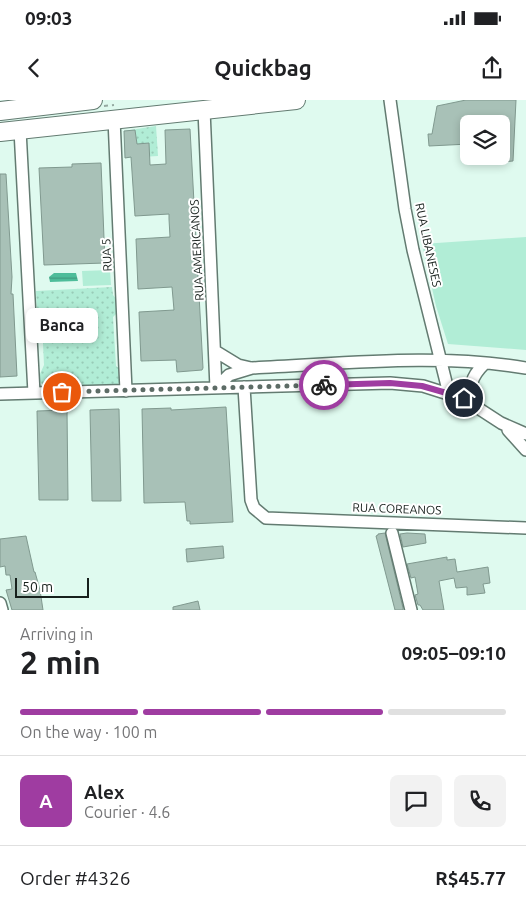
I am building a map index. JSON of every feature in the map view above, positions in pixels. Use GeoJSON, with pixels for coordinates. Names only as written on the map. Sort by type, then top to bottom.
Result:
{"type":"FeatureCollection","features":[{"type":"Feature","properties":{"kind":"main road"},"geometry":{"type":"LineString","coordinates":[[0,111],[93,100]]}},
{"type":"Feature","properties":{"kind":"main road"},"geometry":{"type":"LineString","coordinates":[[119,118],[150,110],[234,100]]}},
{"type":"Feature","properties":{"kind":"main road"},"geometry":{"type":"LineString","coordinates":[[0,132],[296,100]]}},
{"type":"Feature","properties":{"kind":"street","name":"RUA LIBANESES"},"geometry":{"type":"LineString","coordinates":[[390,100],[405,209],[449,394]]}},
{"type":"Feature","properties":{"kind":"street","name":"RUA AMERICANOS"},"geometry":{"type":"LineString","coordinates":[[204,110],[216,388]]}},
{"type":"Feature","properties":{"kind":"street","name":"RUA 5"},"geometry":{"type":"LineString","coordinates":[[119,118],[126,391]]}},
{"type":"Feature","properties":{"kind":"street"},"geometry":{"type":"LineString","coordinates":[[20,130],[34,393]]}},
{"type":"Feature","properties":{"kind":"street"},"geometry":{"type":"LineString","coordinates":[[215,351],[238,365],[252,368]]}},
{"type":"Feature","properties":{"kind":"street"},"geometry":{"type":"LineString","coordinates":[[216,388],[229,375],[252,368],[411,360],[526,368]]}},
{"type":"Feature","properties":{"kind":"street"},"geometry":{"type":"LineString","coordinates":[[473,404],[471,390],[474,373],[484,364]]}},
{"type":"Feature","properties":{"kind":"street"},"geometry":{"type":"LineString","coordinates":[[0,394],[390,383],[422,386],[464,398],[501,423],[526,434]]}},
{"type":"Feature","properties":{"kind":"street","name":"RUA COREANOS"},"geometry":{"type":"LineString","coordinates":[[244,387],[251,500],[254,508],[266,518],[526,528]]}},
{"type":"Feature","properties":{"kind":"street"},"geometry":{"type":"LineString","coordinates":[[501,423],[526,450]]}},
{"type":"Feature","properties":{"kind":"street"},"geometry":{"type":"LineString","coordinates":[[392,533],[411,610]]}},
{"type":"Feature","properties":{"kind":"street"},"geometry":{"type":"LineString","coordinates":[[0,603],[2,610]]}},
{"type":"Feature","properties":{"kind":"shaded area"},"geometry":{"type":"Polygon","coordinates":[[[156,126],[158,156],[125,158],[124,131],[156,126]]]}},
{"type":"Feature","properties":{"kind":"shaded area"},"geometry":{"type":"Polygon","coordinates":[[[526,237],[526,350],[448,344],[436,306],[422,244],[526,237]]]}},
{"type":"Feature","properties":{"kind":"shaded area"},"geometry":{"type":"Polygon","coordinates":[[[110,270],[111,285],[83,286],[82,271],[110,270]]]}},
{"type":"Feature","properties":{"kind":"shaded area"},"geometry":{"type":"Polygon","coordinates":[[[54,273],[76,273],[78,281],[50,282],[49,277],[54,273]]]}},
{"type":"Feature","properties":{"kind":"shaded area"},"geometry":{"type":"Polygon","coordinates":[[[112,287],[113,295],[117,300],[118,312],[113,317],[116,366],[120,369],[121,380],[117,385],[45,388],[40,382],[40,374],[44,365],[42,322],[37,315],[36,291],[112,287]]]}},
{"type":"Feature","properties":{"kind":"building"},"geometry":{"type":"Polygon","coordinates":[[[466,100],[516,100],[513,161],[510,161],[510,115],[460,115],[460,144],[429,146],[428,134],[432,134],[437,106],[466,100]]]}},
{"type":"Feature","properties":{"kind":"building"},"geometry":{"type":"Polygon","coordinates":[[[190,129],[203,368],[202,370],[177,372],[176,360],[141,361],[139,312],[174,310],[172,287],[138,289],[136,239],[170,237],[169,214],[135,216],[131,157],[125,158],[124,131],[135,130],[137,144],[149,143],[150,165],[166,164],[165,130],[190,129]]]}},
{"type":"Feature","properties":{"kind":"building"},"geometry":{"type":"Polygon","coordinates":[[[101,163],[105,263],[44,265],[39,168],[72,167],[72,164],[101,163]]]}},
{"type":"Feature","properties":{"kind":"building"},"geometry":{"type":"Polygon","coordinates":[[[0,174],[6,174],[12,277],[11,294],[13,294],[17,376],[0,377],[0,174]]]}},
{"type":"Feature","properties":{"kind":"building"},"geometry":{"type":"Polygon","coordinates":[[[226,407],[233,522],[190,524],[190,521],[187,521],[185,502],[144,503],[142,409],[171,408],[171,410],[226,407]]]}},
{"type":"Feature","properties":{"kind":"building"},"geometry":{"type":"Polygon","coordinates":[[[119,409],[121,501],[92,501],[90,410],[119,409]]]}},
{"type":"Feature","properties":{"kind":"building"},"geometry":{"type":"Polygon","coordinates":[[[67,410],[68,500],[39,500],[37,411],[67,410]]]}},
{"type":"Feature","properties":{"kind":"building"},"geometry":{"type":"Polygon","coordinates":[[[385,533],[403,610],[395,610],[376,536],[385,533]]]}},
{"type":"Feature","properties":{"kind":"building"},"geometry":{"type":"Polygon","coordinates":[[[400,534],[425,534],[426,543],[403,547],[400,534]]]}},
{"type":"Feature","properties":{"kind":"building"},"geometry":{"type":"Polygon","coordinates":[[[26,536],[40,590],[43,610],[12,610],[6,590],[12,589],[10,575],[6,575],[5,566],[0,567],[0,539],[26,536]]]}},
{"type":"Feature","properties":{"kind":"building"},"geometry":{"type":"Polygon","coordinates":[[[223,546],[224,558],[187,562],[186,549],[223,546]]]}},
{"type":"Feature","properties":{"kind":"building"},"geometry":{"type":"Polygon","coordinates":[[[447,557],[447,560],[455,559],[457,572],[488,567],[490,583],[483,584],[485,593],[467,595],[467,587],[456,588],[454,578],[439,581],[444,610],[423,610],[418,605],[415,595],[418,594],[415,577],[411,578],[407,564],[447,557]]]}},
{"type":"Feature","properties":{"kind":"building"},"geometry":{"type":"Polygon","coordinates":[[[198,601],[200,610],[173,610],[173,607],[198,601]]]}},
{"type":"Feature","properties":{"kind":"way so far"},"geometry":{"type":"LineString","coordinates":[[62,392],[324,385]]}},
{"type":"Feature","properties":{"kind":"place","name":"Banca"},"geometry":{"type":"Point","coordinates":[62,392]}},
{"type":"Feature","properties":{"kind":"route"},"geometry":{"type":"LineString","coordinates":[[324,385],[390,383],[422,386],[464,398]]}}]}
